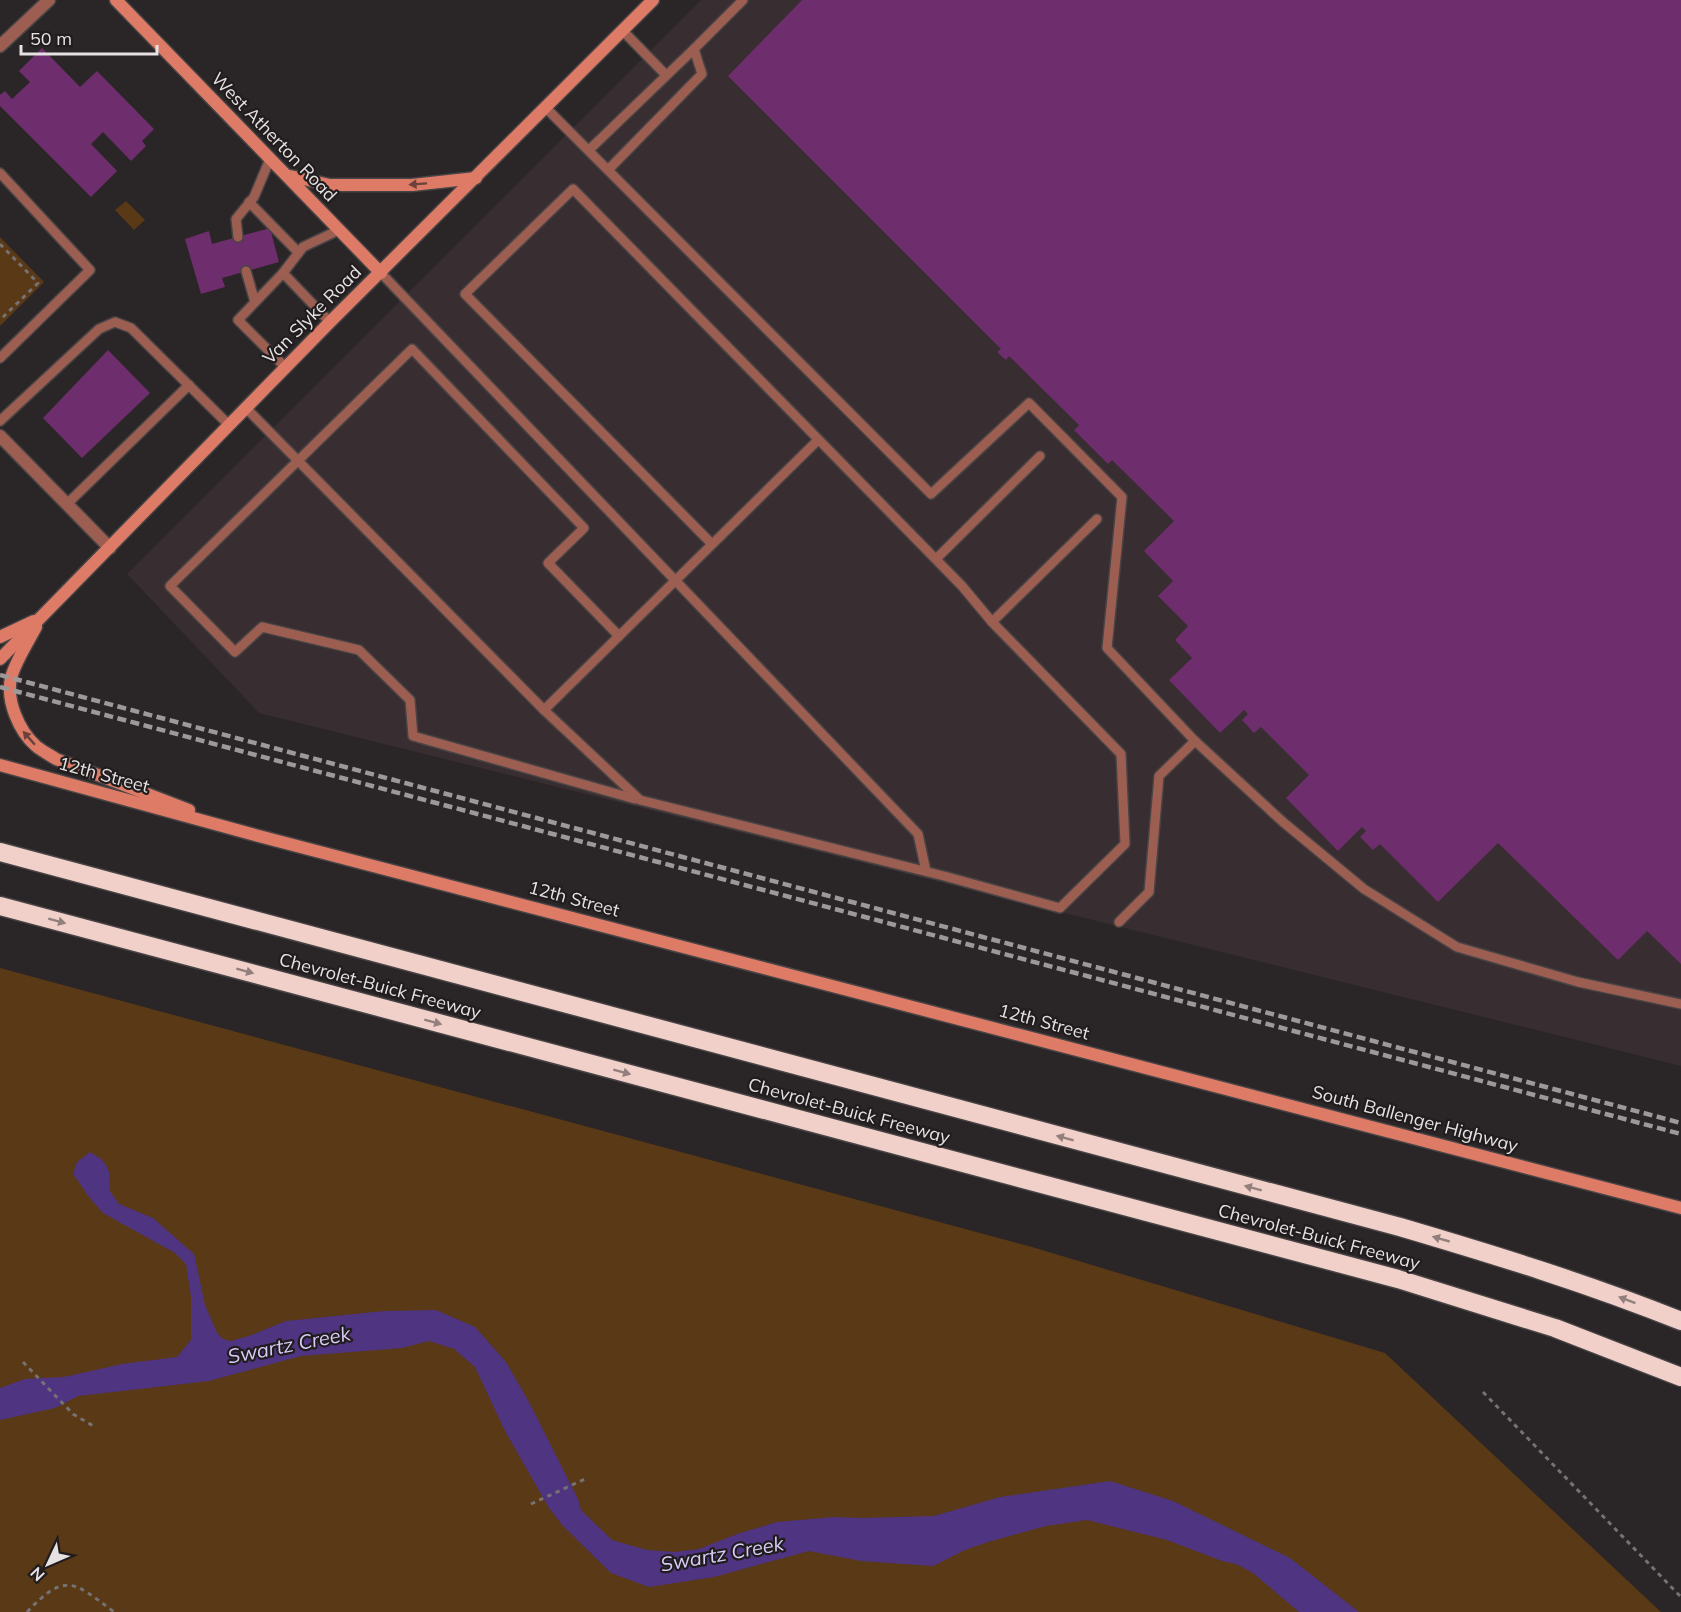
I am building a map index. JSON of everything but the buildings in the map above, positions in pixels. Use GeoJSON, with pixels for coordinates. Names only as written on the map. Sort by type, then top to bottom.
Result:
{"type":"FeatureCollection","features":[{"type":"Feature","properties":{"kind":"highway","name":"Chevrolet-Buick Freeway"},"geometry":{"type":"LineString","coordinates":[[0,852],[1400,1227],[1518,1261],[1681,1321]]}},
{"type":"Feature","properties":{"kind":"highway","name":"Chevrolet-Buick Freeway"},"geometry":{"type":"LineString","coordinates":[[0,906],[1398,1280],[1555,1328],[1681,1377]]}},
{"type":"Feature","properties":{"kind":"street"},"geometry":{"type":"LineString","coordinates":[[0,46],[49,0]]}},
{"type":"Feature","properties":{"kind":"street","name":"West Atherton Road"},"geometry":{"type":"LineString","coordinates":[[116,0],[381,273]]}},
{"type":"Feature","properties":{"kind":"street","name":"Van Slyke Road"},"geometry":{"type":"LineString","coordinates":[[0,659],[285,367],[653,0]]}},
{"type":"Feature","properties":{"kind":"street"},"geometry":{"type":"LineString","coordinates":[[286,175],[330,185],[412,185],[476,178]]}},
{"type":"Feature","properties":{"kind":"street"},"geometry":{"type":"LineString","coordinates":[[0,436],[110,548]]}},
{"type":"Feature","properties":{"kind":"street"},"geometry":{"type":"LineString","coordinates":[[0,637],[40,618]]}},
{"type":"Feature","properties":{"kind":"street"},"geometry":{"type":"LineString","coordinates":[[40,618],[11,678],[10,690],[13,707],[22,730],[36,746],[56,759],[255,835]]}},
{"type":"Feature","properties":{"kind":"street","name":"12th Street"},"geometry":{"type":"LineString","coordinates":[[0,765],[255,835],[1140,1066]]}},
{"type":"Feature","properties":{"kind":"street","name":"South Ballenger Highway"},"geometry":{"type":"LineString","coordinates":[[1140,1066],[1681,1208]]}},
{"type":"Feature","properties":{"kind":"lane"},"geometry":{"type":"LineString","coordinates":[[589,150],[743,0]]}},
{"type":"Feature","properties":{"kind":"lane"},"geometry":{"type":"LineString","coordinates":[[622,31],[666,75]]}},
{"type":"Feature","properties":{"kind":"lane"},"geometry":{"type":"LineString","coordinates":[[609,170],[702,74],[694,49]]}},
{"type":"Feature","properties":{"kind":"lane"},"geometry":{"type":"LineString","coordinates":[[546,107],[931,494],[1029,403],[1122,497],[1107,648],[1195,741],[1283,822],[1364,889],[1457,947],[1578,982],[1681,1004]]}},
{"type":"Feature","properties":{"kind":"lane"},"geometry":{"type":"LineString","coordinates":[[238,237],[236,219],[254,197],[270,159]]}},
{"type":"Feature","properties":{"kind":"lane"},"geometry":{"type":"LineString","coordinates":[[0,173],[90,270],[0,358]]}},
{"type":"Feature","properties":{"kind":"lane"},"geometry":{"type":"LineString","coordinates":[[620,636],[548,563],[584,528],[412,349],[170,586],[235,652],[262,627],[359,650],[410,700],[413,736],[640,801],[926,871],[1060,908],[1125,844],[1121,754],[992,622],[962,586],[573,189],[465,294],[712,544]]}},
{"type":"Feature","properties":{"kind":"lane"},"geometry":{"type":"LineString","coordinates":[[249,202],[297,252]]}},
{"type":"Feature","properties":{"kind":"lane"},"geometry":{"type":"LineString","coordinates":[[285,367],[238,320],[283,273],[297,252],[339,230]]}},
{"type":"Feature","properties":{"kind":"lane"},"geometry":{"type":"LineString","coordinates":[[246,271],[255,302]]}},
{"type":"Feature","properties":{"kind":"lane"},"geometry":{"type":"LineString","coordinates":[[283,273],[330,322]]}},
{"type":"Feature","properties":{"kind":"lane"},"geometry":{"type":"LineString","coordinates":[[381,273],[918,834],[926,871]]}},
{"type":"Feature","properties":{"kind":"lane"},"geometry":{"type":"LineString","coordinates":[[0,422],[99,329],[115,322],[131,328],[229,425]]}},
{"type":"Feature","properties":{"kind":"lane"},"geometry":{"type":"LineString","coordinates":[[67,504],[189,385]]}},
{"type":"Feature","properties":{"kind":"lane"},"geometry":{"type":"LineString","coordinates":[[246,408],[544,710],[640,801]]}},
{"type":"Feature","properties":{"kind":"lane"},"geometry":{"type":"LineString","coordinates":[[544,710],[818,440]]}},
{"type":"Feature","properties":{"kind":"lane"},"geometry":{"type":"LineString","coordinates":[[936,560],[1040,456]]}},
{"type":"Feature","properties":{"kind":"lane"},"geometry":{"type":"LineString","coordinates":[[992,622],[1097,519]]}},
{"type":"Feature","properties":{"kind":"lane"},"geometry":{"type":"LineString","coordinates":[[1119,922],[1149,892],[1159,776],[1195,741]]}},
{"type":"Feature","properties":{"kind":"path"},"geometry":{"type":"LineString","coordinates":[[0,244],[38,283],[0,320]]}},
{"type":"Feature","properties":{"kind":"path"},"geometry":{"type":"LineString","coordinates":[[23,1362],[73,1414],[95,1427]]}},
{"type":"Feature","properties":{"kind":"path"},"geometry":{"type":"LineString","coordinates":[[1483,1392],[1681,1597]]}},
{"type":"Feature","properties":{"kind":"path"},"geometry":{"type":"LineString","coordinates":[[531,1504],[585,1479]]}},
{"type":"Feature","properties":{"kind":"path"},"geometry":{"type":"LineString","coordinates":[[27,1612],[51,1589],[63,1586],[80,1587],[114,1612]]}},
{"type":"Feature","properties":{"kind":"shaded area"},"geometry":{"type":"Polygon","coordinates":[[[701,0],[1681,0],[1681,1066],[259,713],[127,574],[701,0]]]}},
{"type":"Feature","properties":{"kind":"shaded area"},"geometry":{"type":"Polygon","coordinates":[[[126,201],[145,220],[134,230],[115,210],[126,201]]]}},
{"type":"Feature","properties":{"kind":"shaded area"},"geometry":{"type":"Polygon","coordinates":[[[0,237],[44,282],[0,326],[0,237]]]}},
{"type":"Feature","properties":{"kind":"shaded area"},"geometry":{"type":"Polygon","coordinates":[[[0,968],[1032,1247],[1385,1353],[1661,1612],[0,1612],[0,968]]]}},
{"type":"Feature","properties":{"kind":"water","name":"Swartz Creek"},"geometry":{"type":"Polygon","coordinates":[[[90,1152],[106,1165],[109,1172],[110,1191],[119,1204],[153,1218],[194,1254],[205,1305],[217,1333],[223,1339],[230,1341],[249,1336],[286,1321],[384,1311],[436,1310],[475,1327],[506,1362],[530,1404],[578,1499],[581,1510],[612,1540],[647,1550],[675,1552],[699,1549],[777,1522],[834,1517],[934,1516],[1000,1497],[1110,1481],[1173,1501],[1290,1558],[1359,1612],[1299,1612],[1253,1573],[1236,1564],[1167,1540],[1087,1520],[1046,1526],[988,1542],[965,1550],[933,1566],[861,1561],[809,1551],[714,1577],[649,1587],[611,1573],[563,1526],[549,1508],[505,1431],[475,1367],[454,1349],[429,1341],[402,1348],[301,1356],[209,1381],[78,1396],[55,1408],[0,1420],[0,1388],[25,1379],[64,1377],[122,1364],[177,1357],[191,1340],[191,1297],[186,1264],[175,1253],[103,1213],[89,1197],[73,1174],[77,1162],[90,1152]]]}},
{"type":"Feature","properties":{"kind":"railway"},"geometry":{"type":"LineString","coordinates":[[0,675],[1681,1123]]}},
{"type":"Feature","properties":{"kind":"railway"},"geometry":{"type":"LineString","coordinates":[[0,687],[1681,1134]]}}]}
